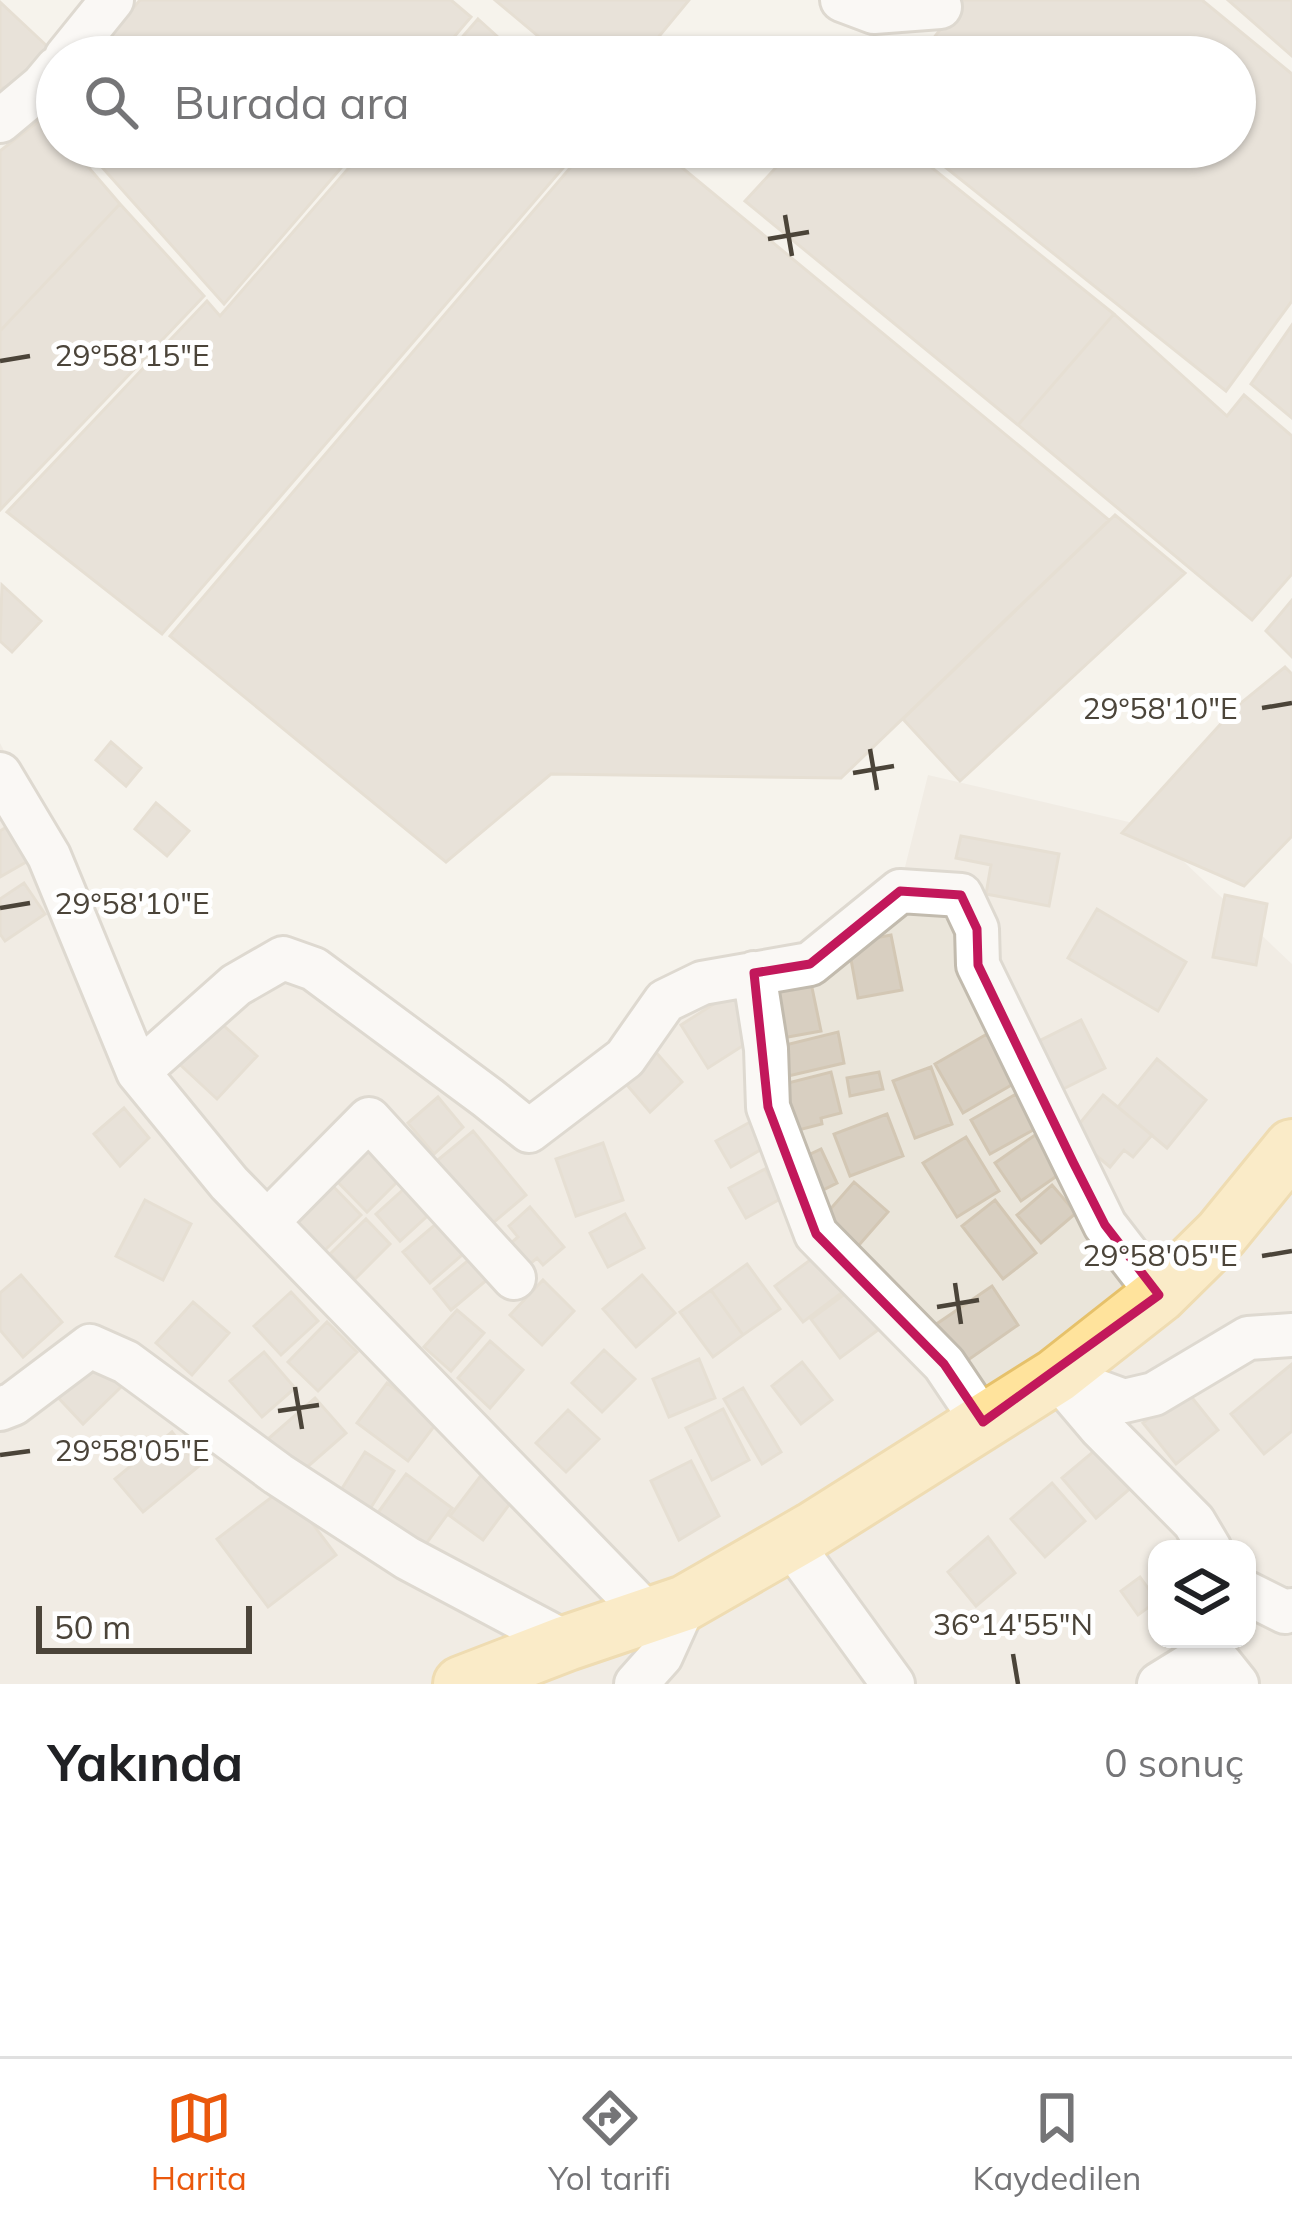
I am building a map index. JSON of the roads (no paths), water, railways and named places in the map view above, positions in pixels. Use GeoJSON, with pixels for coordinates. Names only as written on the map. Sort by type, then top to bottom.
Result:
{"type":"FeatureCollection","features":[{"type":"Feature","properties":{"kind":"main road"},"geometry":{"type":"LineString","coordinates":[[461,1684],[666,1609],[790,1542],[1056,1376],[1160,1294],[1221,1234],[1292,1147]]}},
{"type":"Feature","properties":{"kind":"street"},"geometry":{"type":"LineString","coordinates":[[83,36],[112,0]]}},
{"type":"Feature","properties":{"kind":"street"},"geometry":{"type":"LineString","coordinates":[[842,0],[874,12],[940,7]]}},
{"type":"Feature","properties":{"kind":"street"},"geometry":{"type":"LineString","coordinates":[[0,122],[36,91]]}},
{"type":"Feature","properties":{"kind":"street"},"geometry":{"type":"LineString","coordinates":[[0,774],[49,856],[138,1072],[267,1222],[666,1609],[662,1656],[636,1684]]}},
{"type":"Feature","properties":{"kind":"street"},"geometry":{"type":"LineString","coordinates":[[138,1072],[236,985],[283,958],[314,969],[529,1131],[625,1058],[665,1001],[702,982],[810,964],[900,891],[961,895],[977,929],[978,965],[1053,1122],[1105,1225],[1160,1294]]}},
{"type":"Feature","properties":{"kind":"street"},"geometry":{"type":"LineString","coordinates":[[754,973],[766,1049],[768,1107],[816,1234],[944,1364],[983,1422]]}},
{"type":"Feature","properties":{"kind":"street"},"geometry":{"type":"LineString","coordinates":[[267,1222],[369,1118],[514,1278]]}},
{"type":"Feature","properties":{"kind":"street"},"geometry":{"type":"LineString","coordinates":[[1056,1376],[1124,1401],[1154,1394],[1248,1338],[1292,1335]]}},
{"type":"Feature","properties":{"kind":"street"},"geometry":{"type":"LineString","coordinates":[[0,1409],[90,1346],[126,1362],[278,1474],[407,1558],[567,1642]]}},
{"type":"Feature","properties":{"kind":"street"},"geometry":{"type":"LineString","coordinates":[[1056,1376],[1194,1522],[1205,1540]]}},
{"type":"Feature","properties":{"kind":"street"},"geometry":{"type":"LineString","coordinates":[[790,1542],[893,1684]]}},
{"type":"Feature","properties":{"kind":"street"},"geometry":{"type":"LineString","coordinates":[[1256,1598],[1285,1612],[1292,1610]]}},
{"type":"Feature","properties":{"kind":"street"},"geometry":{"type":"LineString","coordinates":[[1159,1684],[1193,1663],[1221,1664],[1237,1684]]}}]}
